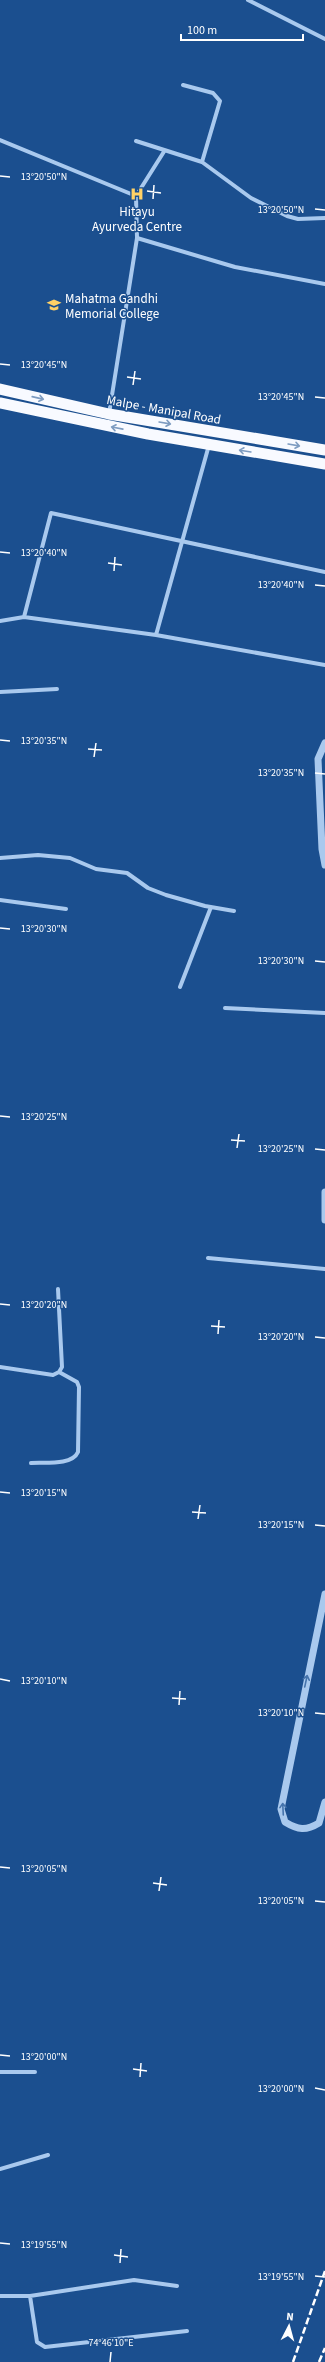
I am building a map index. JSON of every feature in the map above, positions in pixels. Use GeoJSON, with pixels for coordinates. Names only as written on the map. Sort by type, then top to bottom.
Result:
{"type":"FeatureCollection","features":[{"type":"Feature","properties":{"kind":"highway","name":"Malpe - Manipal Road"},"geometry":{"type":"LineString","coordinates":[[0,389],[109,414],[325,450]]}},
{"type":"Feature","properties":{"kind":"highway","name":"Malpe - Manipal Road"},"geometry":{"type":"LineString","coordinates":[[0,403],[86,422],[209,445],[325,464]]}},
{"type":"Feature","properties":{"kind":"street"},"geometry":{"type":"LineString","coordinates":[[248,0],[325,39]]}},
{"type":"Feature","properties":{"kind":"street"},"geometry":{"type":"LineString","coordinates":[[183,85],[213,93],[220,101],[202,162]]}},
{"type":"Feature","properties":{"kind":"street"},"geometry":{"type":"LineString","coordinates":[[0,140],[136,196]]}},
{"type":"Feature","properties":{"kind":"street"},"geometry":{"type":"LineString","coordinates":[[136,140],[202,162],[251,198],[287,216],[298,219],[325,218]]}},
{"type":"Feature","properties":{"kind":"street"},"geometry":{"type":"LineString","coordinates":[[109,414],[137,238],[136,196],[165,150]]}},
{"type":"Feature","properties":{"kind":"street"},"geometry":{"type":"LineString","coordinates":[[137,238],[235,267],[325,284]]}},
{"type":"Feature","properties":{"kind":"street"},"geometry":{"type":"LineString","coordinates":[[156,635],[184,541],[209,445]]}},
{"type":"Feature","properties":{"kind":"street"},"geometry":{"type":"LineString","coordinates":[[24,617],[51,512],[325,572]]}},
{"type":"Feature","properties":{"kind":"street"},"geometry":{"type":"LineString","coordinates":[[0,621],[24,617],[156,635],[325,665]]}},
{"type":"Feature","properties":{"kind":"street"},"geometry":{"type":"LineString","coordinates":[[0,692],[57,689]]}},
{"type":"Feature","properties":{"kind":"street"},"geometry":{"type":"LineString","coordinates":[[325,743],[318,759],[322,849],[325,864]]}},
{"type":"Feature","properties":{"kind":"street"},"geometry":{"type":"LineString","coordinates":[[0,858],[38,855],[70,858],[96,869],[128,873],[148,888],[211,907],[234,911]]}},
{"type":"Feature","properties":{"kind":"street"},"geometry":{"type":"LineString","coordinates":[[0,900],[66,909]]}},
{"type":"Feature","properties":{"kind":"street"},"geometry":{"type":"LineString","coordinates":[[180,987],[211,907]]}},
{"type":"Feature","properties":{"kind":"street"},"geometry":{"type":"LineString","coordinates":[[225,1008],[325,1013]]}},
{"type":"Feature","properties":{"kind":"street"},"geometry":{"type":"LineString","coordinates":[[325,1192],[325,1220]]}},
{"type":"Feature","properties":{"kind":"street"},"geometry":{"type":"LineString","coordinates":[[208,1258],[325,1269]]}},
{"type":"Feature","properties":{"kind":"street"},"geometry":{"type":"LineString","coordinates":[[0,1366],[53,1375],[59,1372],[62,1367],[58,1289]]}},
{"type":"Feature","properties":{"kind":"street"},"geometry":{"type":"LineString","coordinates":[[31,1463],[70,1460],[76,1457],[78,1452],[79,1387],[77,1382],[59,1372]]}},
{"type":"Feature","properties":{"kind":"street"},"geometry":{"type":"LineString","coordinates":[[325,1595],[286,1786],[282,1810],[285,1822],[296,1828],[309,1829],[319,1822],[325,1802]]}},
{"type":"Feature","properties":{"kind":"street"},"geometry":{"type":"LineString","coordinates":[[0,2072],[35,2072]]}},
{"type":"Feature","properties":{"kind":"street"},"geometry":{"type":"LineString","coordinates":[[0,2169],[48,2155]]}},
{"type":"Feature","properties":{"kind":"street"},"geometry":{"type":"LineString","coordinates":[[0,2296],[30,2296],[134,2280],[177,2286]]}},
{"type":"Feature","properties":{"kind":"street"},"geometry":{"type":"LineString","coordinates":[[30,2296],[37,2342],[45,2347],[187,2331]]}},
{"type":"Feature","properties":{"kind":"railway"},"geometry":{"type":"LineString","coordinates":[[293,2362],[325,2271]]}},
{"type":"Feature","properties":{"kind":"railway"},"geometry":{"type":"LineString","coordinates":[[319,2362],[325,2348]]}},
{"type":"Feature","properties":{"kind":"place","name":"Hitayu Ayurveda Centre"},"geometry":{"type":"Point","coordinates":[137,194]}},
{"type":"Feature","properties":{"kind":"place","name":"Mahatma Gandhi Memorial College"},"geometry":{"type":"Point","coordinates":[54,305]}}]}
